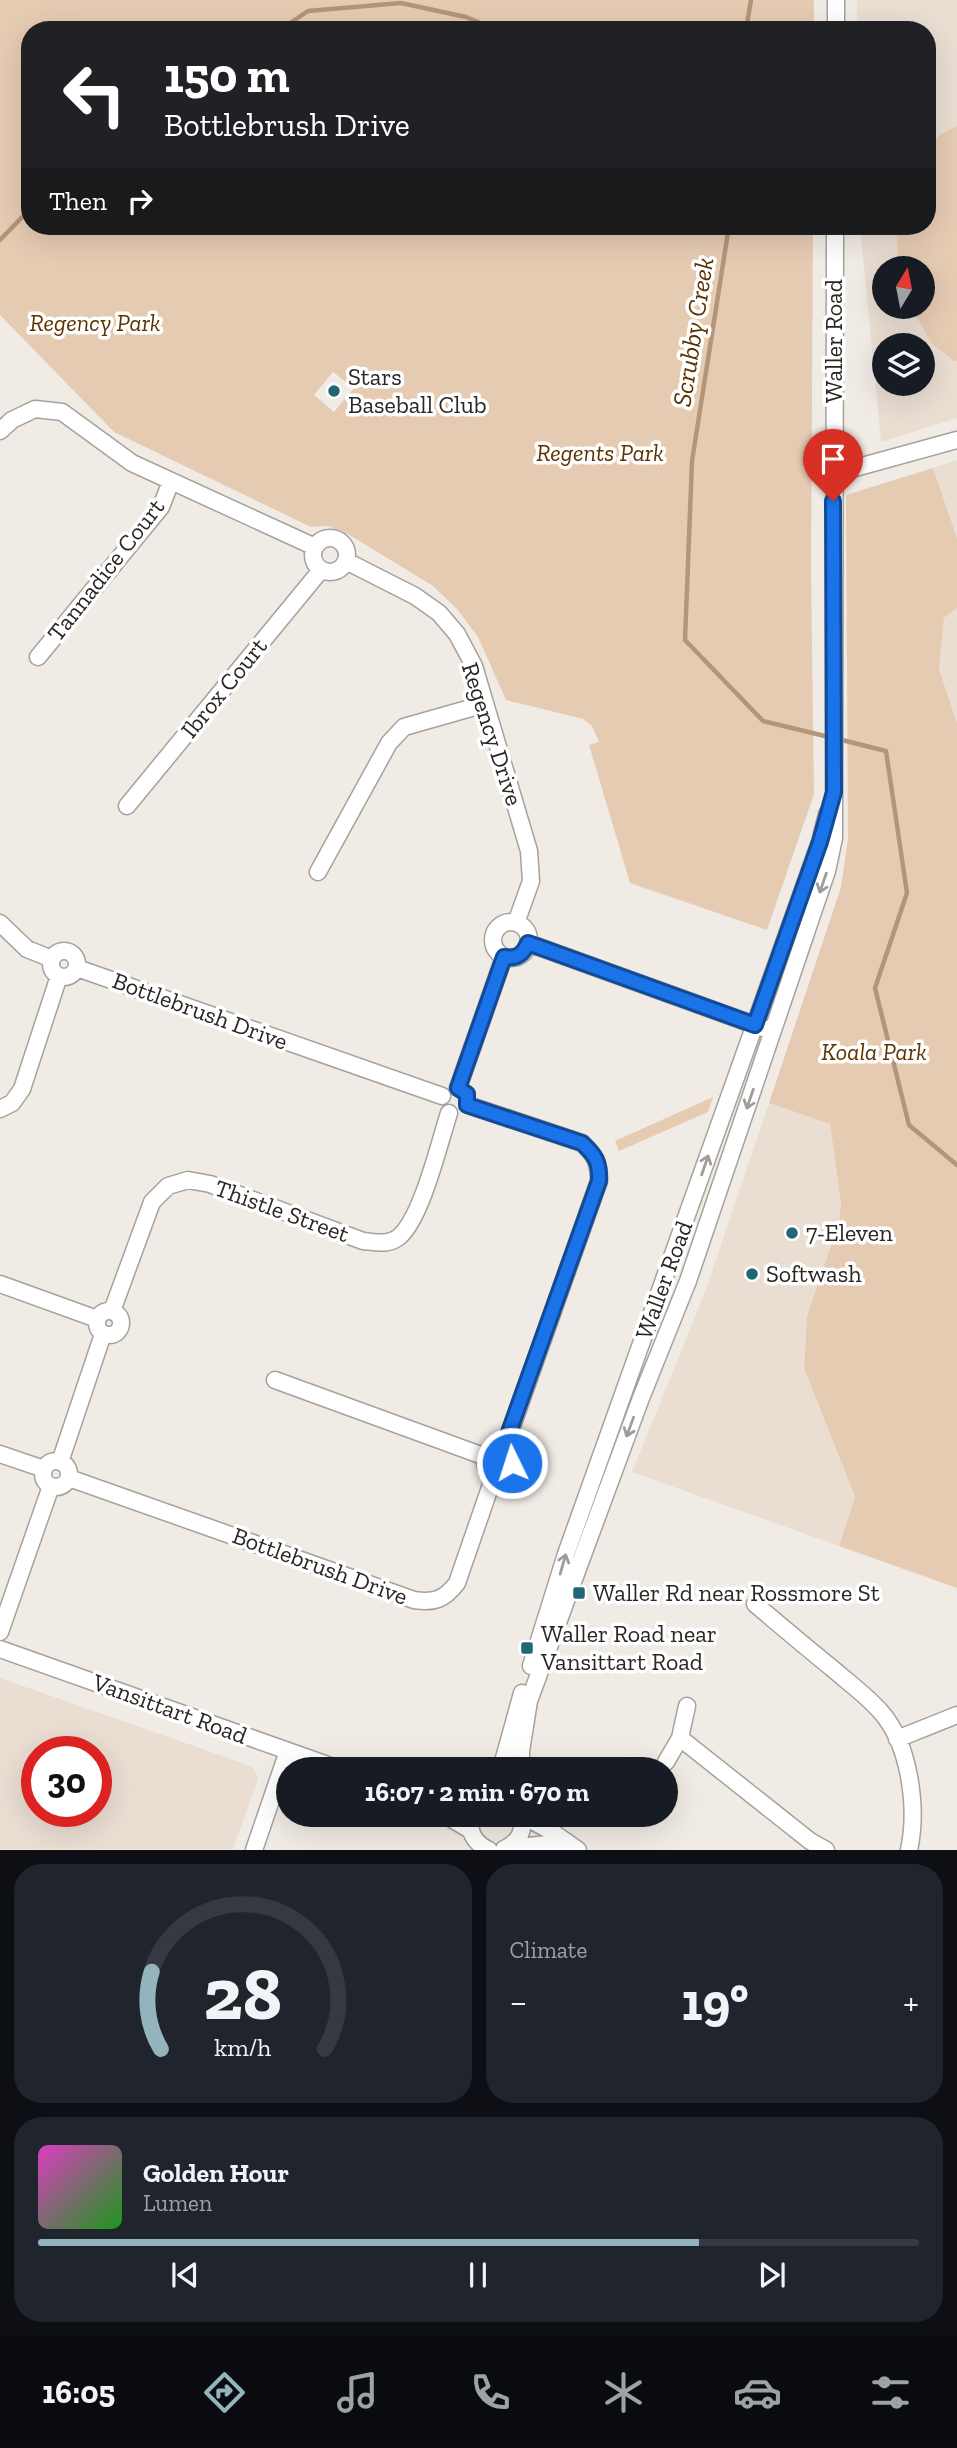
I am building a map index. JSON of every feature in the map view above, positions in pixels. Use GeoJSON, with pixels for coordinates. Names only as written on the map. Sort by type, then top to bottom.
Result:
{"type":"FeatureCollection","features":[{"type":"Feature","properties":{"kind":"street"},"geometry":{"type":"LineString","coordinates":[[836,0],[836,21]]}},
{"type":"Feature","properties":{"kind":"street","name":"Waller Road"},"geometry":{"type":"LineString","coordinates":[[521,1757],[529,1701],[641,1398],[688,1281],[827,872],[834,838],[835,235]]}},
{"type":"Feature","properties":{"kind":"street"},"geometry":{"type":"LineString","coordinates":[[0,431],[12,420],[35,409],[62,412],[132,463],[314,547]]}},
{"type":"Feature","properties":{"kind":"street"},"geometry":{"type":"LineString","coordinates":[[833,474],[957,440]]}},
{"type":"Feature","properties":{"kind":"street","name":"Tannadice Court"},"geometry":{"type":"LineString","coordinates":[[38,657],[161,507],[171,481]]}},
{"type":"Feature","properties":{"kind":"street"},"geometry":{"type":"LineString","coordinates":[[335,538],[347,550],[346,561],[336,572],[321,570],[312,557],[314,547],[323,539],[335,538]]}},
{"type":"Feature","properties":{"kind":"street","name":"Regency Drive"},"geometry":{"type":"LineString","coordinates":[[346,561],[415,596],[439,613],[457,634],[474,666],[529,851],[531,881],[516,923]]}},
{"type":"Feature","properties":{"kind":"street","name":"Ibrox Court"},"geometry":{"type":"LineString","coordinates":[[127,806],[321,570]]}},
{"type":"Feature","properties":{"kind":"street"},"geometry":{"type":"LineString","coordinates":[[317,872],[396,735],[404,727],[485,704]]}},
{"type":"Feature","properties":{"kind":"street","name":"Waller Road"},"geometry":{"type":"LineString","coordinates":[[504,1757],[566,1554],[820,842],[834,792]]}},
{"type":"Feature","properties":{"kind":"street"},"geometry":{"type":"LineString","coordinates":[[0,923],[27,949],[52,959]]}},
{"type":"Feature","properties":{"kind":"street"},"geometry":{"type":"LineString","coordinates":[[516,923],[526,931],[528,943],[519,956],[504,957],[494,947],[494,934],[503,924],[516,923]]}},
{"type":"Feature","properties":{"kind":"street"},"geometry":{"type":"LineString","coordinates":[[528,943],[773,1031]]}},
{"type":"Feature","properties":{"kind":"street"},"geometry":{"type":"LineString","coordinates":[[62,950],[71,952],[77,959],[77,968],[68,977],[59,976],[51,967],[52,959],[62,950]]}},
{"type":"Feature","properties":{"kind":"street"},"geometry":{"type":"LineString","coordinates":[[458,1088],[504,957]]}},
{"type":"Feature","properties":{"kind":"street","name":"Bottlebrush Drive"},"geometry":{"type":"LineString","coordinates":[[77,968],[442,1096]]}},
{"type":"Feature","properties":{"kind":"street"},"geometry":{"type":"LineString","coordinates":[[0,1110],[12,1103],[22,1089],[59,976]]}},
{"type":"Feature","properties":{"kind":"street"},"geometry":{"type":"LineString","coordinates":[[458,1088],[467,1094],[467,1105],[460,1114],[449,1113],[442,1106],[442,1096],[448,1089],[458,1088]]}},
{"type":"Feature","properties":{"kind":"street"},"geometry":{"type":"LineString","coordinates":[[467,1105],[582,1143],[595,1155],[599,1165],[599,1181],[503,1449]]}},
{"type":"Feature","properties":{"kind":"street","name":"Thistle Street"},"geometry":{"type":"LineString","coordinates":[[112,1311],[152,1202],[168,1186],[188,1180],[210,1184],[363,1241],[383,1243],[399,1238],[414,1217],[449,1113]]}},
{"type":"Feature","properties":{"kind":"street"},"geometry":{"type":"LineString","coordinates":[[691,1206],[711,1213]]}},
{"type":"Feature","properties":{"kind":"street"},"geometry":{"type":"LineString","coordinates":[[0,1284],[100,1327],[114,1335],[121,1327],[120,1317],[112,1311],[103,1312],[100,1327],[60,1462]]}},
{"type":"Feature","properties":{"kind":"street"},"geometry":{"type":"LineString","coordinates":[[275,1380],[486,1457]]}},
{"type":"Feature","properties":{"kind":"street"},"geometry":{"type":"LineString","coordinates":[[624,1392],[641,1398]]}},
{"type":"Feature","properties":{"kind":"street"},"geometry":{"type":"LineString","coordinates":[[503,1449],[510,1454],[512,1463],[503,1473],[495,1473],[488,1468],[486,1457],[491,1450],[503,1449]]}},
{"type":"Feature","properties":{"kind":"street"},"geometry":{"type":"LineString","coordinates":[[0,1454],[44,1469]]}},
{"type":"Feature","properties":{"kind":"street"},"geometry":{"type":"LineString","coordinates":[[60,1462],[66,1466],[69,1478],[64,1485],[51,1486],[45,1481],[44,1469],[49,1463],[60,1462]]}},
{"type":"Feature","properties":{"kind":"street","name":"Bottlebrush Drive"},"geometry":{"type":"LineString","coordinates":[[69,1478],[414,1600],[428,1602],[438,1601],[449,1594],[457,1583],[495,1473]]}},
{"type":"Feature","properties":{"kind":"street"},"geometry":{"type":"LineString","coordinates":[[0,1632],[51,1486]]}},
{"type":"Feature","properties":{"kind":"street"},"geometry":{"type":"LineString","coordinates":[[755,1604],[862,1693],[883,1714],[897,1739],[912,1789],[913,1831],[909,1850]]}},
{"type":"Feature","properties":{"kind":"street","name":"Vansittart Road"},"geometry":{"type":"LineString","coordinates":[[0,1649],[305,1757]]}},
{"type":"Feature","properties":{"kind":"street"},"geometry":{"type":"LineString","coordinates":[[669,1757],[681,1738],[687,1706]]}},
{"type":"Feature","properties":{"kind":"street"},"geometry":{"type":"LineString","coordinates":[[897,1739],[957,1715]]}},
{"type":"Feature","properties":{"kind":"street"},"geometry":{"type":"LineString","coordinates":[[681,1738],[826,1850]]}},
{"type":"Feature","properties":{"kind":"street"},"geometry":{"type":"LineString","coordinates":[[254,1850],[288,1751]]}},
{"type":"Feature","properties":{"kind":"street"},"geometry":{"type":"LineString","coordinates":[[506,1849],[521,1834],[521,1827]]}},
{"type":"Feature","properties":{"kind":"street"},"geometry":{"type":"LineString","coordinates":[[545,1827],[578,1850]]}},
{"type":"Feature","properties":{"kind":"street"},"geometry":{"type":"LineString","coordinates":[[471,1833],[489,1850]]}},
{"type":"Feature","properties":{"kind":"street"},"geometry":{"type":"LineString","coordinates":[[506,1849],[548,1844],[570,1850]]}},
{"type":"Feature","properties":{"kind":"shaded area"},"geometry":{"type":"Polygon","coordinates":[[[857,0],[957,0],[957,418],[881,442],[877,396],[935,396],[935,333],[872,333],[872,349],[861,235],[936,235],[936,21],[857,21],[857,0]]]}},
{"type":"Feature","properties":{"kind":"shaded area"},"geometry":{"type":"Polygon","coordinates":[[[957,460],[957,538],[933,468],[957,460]]]}},
{"type":"Feature","properties":{"kind":"shaded area"},"geometry":{"type":"Polygon","coordinates":[[[957,608],[957,723],[939,669],[944,618],[957,608]]]}},
{"type":"Feature","properties":{"kind":"shaded area"},"geometry":{"type":"Polygon","coordinates":[[[769,1103],[830,1124],[841,1203],[839,1222],[807,1316],[804,1368],[855,1497],[839,1546],[632,1472],[705,1292],[769,1103]]]}},
{"type":"Feature","properties":{"kind":"shaded area"},"geometry":{"type":"Polygon","coordinates":[[[0,1678],[251,1766],[258,1779],[233,1849],[0,1849],[0,1678]]]}},
{"type":"Feature","properties":{"kind":"green space","name":"Regents Park"},"geometry":{"type":"Polygon","coordinates":[[[0,0],[814,0],[814,21],[21,21],[21,235],[813,235],[811,567],[814,794],[767,930],[630,883],[589,745],[599,742],[592,726],[583,719],[506,700],[478,637],[457,609],[433,586],[348,534],[328,526],[311,527],[114,432],[0,315],[0,0]],[[333,372],[314,395],[334,412],[354,388],[333,372]]]}},
{"type":"Feature","properties":{"kind":"green space"},"geometry":{"type":"Polygon","coordinates":[[[957,126],[957,361],[935,346],[935,333],[926,333],[918,319],[935,319],[935,256],[898,256],[897,235],[936,235],[936,139],[957,126]]]}},
{"type":"Feature","properties":{"kind":"green space","name":"Koala Park"},"geometry":{"type":"Polygon","coordinates":[[[933,468],[957,538],[957,608],[944,618],[939,669],[957,723],[957,1588],[839,1546],[855,1497],[804,1368],[807,1316],[839,1222],[841,1203],[830,1124],[769,1103],[841,887],[848,839],[846,495],[933,468]]]}},
{"type":"Feature","properties":{"kind":"green space"},"geometry":{"type":"Polygon","coordinates":[[[713,1097],[708,1112],[619,1151],[615,1141],[713,1097]]]}},
{"type":"Feature","properties":{"kind":"waterway"},"geometry":{"type":"LineString","coordinates":[[748,21],[751,0]]}},
{"type":"Feature","properties":{"kind":"waterway","name":"Scrubby Creek"},"geometry":{"type":"LineString","coordinates":[[293,21],[308,11],[401,3],[476,21]]}},
{"type":"Feature","properties":{"kind":"waterway","name":"Scrubby Creek"},"geometry":{"type":"LineString","coordinates":[[0,240],[21,218]]}},
{"type":"Feature","properties":{"kind":"waterway","name":"Scrubby Creek"},"geometry":{"type":"LineString","coordinates":[[728,235],[692,461],[685,640],[763,721],[829,737]]}},
{"type":"Feature","properties":{"kind":"waterway","name":"Scrubby Creek"},"geometry":{"type":"LineString","coordinates":[[838,739],[886,751],[907,893],[875,988],[909,1125],[957,1165]]}},
{"type":"Feature","properties":{"kind":"place","name":"Stars Baseball Club"},"geometry":{"type":"Point","coordinates":[334,391]}},
{"type":"Feature","properties":{"kind":"place","name":"7-Eleven"},"geometry":{"type":"Point","coordinates":[792,1233]}},
{"type":"Feature","properties":{"kind":"place","name":"Softwash"},"geometry":{"type":"Point","coordinates":[752,1274]}},
{"type":"Feature","properties":{"kind":"place","name":"Waller Rd near Rossmore St"},"geometry":{"type":"Point","coordinates":[579,1593]}},
{"type":"Feature","properties":{"kind":"place","name":"Waller Road near Vansittart Road"},"geometry":{"type":"Point","coordinates":[527,1648]}},
{"type":"Feature","properties":{"kind":"route"},"geometry":{"type":"LineString","coordinates":[[512,1463],[510,1454],[503,1449],[599,1181],[599,1165],[595,1155],[582,1143],[467,1105],[467,1094],[458,1088],[504,957],[519,956],[528,943],[755,1025],[820,842],[834,792],[833,501]]}},
{"type":"Feature","properties":{"kind":"park label","name":"Regency Park"},"geometry":{"type":"Point","coordinates":[95,323]}}]}
